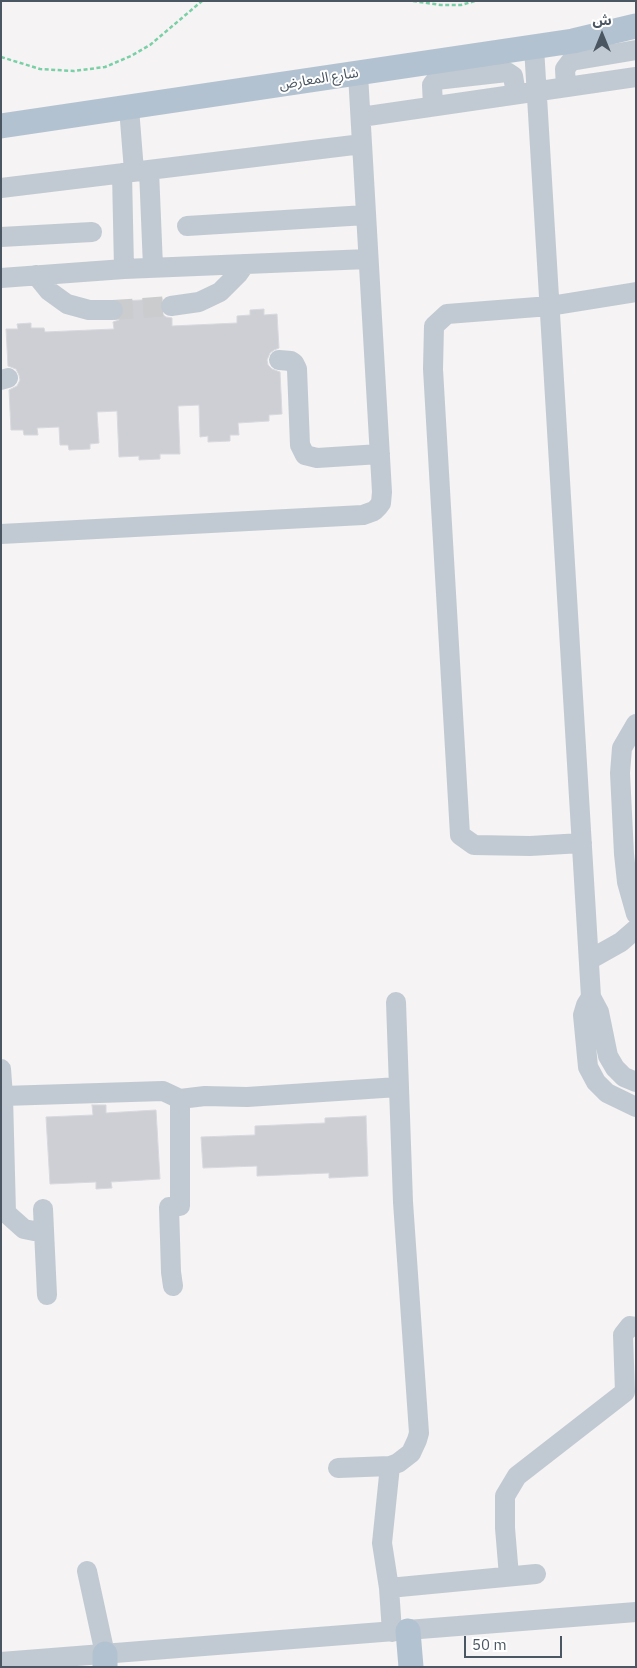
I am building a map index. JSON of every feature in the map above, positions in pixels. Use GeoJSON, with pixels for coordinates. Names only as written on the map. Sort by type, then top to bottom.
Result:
{"type":"FeatureCollection","features":[{"type":"Feature","properties":{"kind":"main road","name":"شارع المعارض"},"geometry":{"type":"LineString","coordinates":[[1,126],[573,41],[636,26]]}},
{"type":"Feature","properties":{"kind":"main road"},"geometry":{"type":"LineString","coordinates":[[400,1632],[411,1667]]}},
{"type":"Feature","properties":{"kind":"street"},"geometry":{"type":"LineString","coordinates":[[534,47],[591,997],[600,1012],[608,1056],[614,1068],[624,1077],[636,1082]]}},
{"type":"Feature","properties":{"kind":"street"},"geometry":{"type":"LineString","coordinates":[[566,87],[565,69],[571,61],[636,50]]}},
{"type":"Feature","properties":{"kind":"street"},"geometry":{"type":"LineString","coordinates":[[1,534],[369,514],[378,508],[382,497],[358,74]]}},
{"type":"Feature","properties":{"kind":"street"},"geometry":{"type":"LineString","coordinates":[[361,118],[636,77]]}},
{"type":"Feature","properties":{"kind":"street"},"geometry":{"type":"LineString","coordinates":[[129,108],[135,171],[153,267]]}},
{"type":"Feature","properties":{"kind":"street"},"geometry":{"type":"LineString","coordinates":[[1,188],[362,144]]}},
{"type":"Feature","properties":{"kind":"street"},"geometry":{"type":"LineString","coordinates":[[124,269],[135,171]]}},
{"type":"Feature","properties":{"kind":"street"},"geometry":{"type":"LineString","coordinates":[[187,226],[366,215]]}},
{"type":"Feature","properties":{"kind":"street"},"geometry":{"type":"LineString","coordinates":[[1,237],[92,232]]}},
{"type":"Feature","properties":{"kind":"street"},"geometry":{"type":"LineString","coordinates":[[1,278],[153,267],[368,259]]}},
{"type":"Feature","properties":{"kind":"street"},"geometry":{"type":"LineString","coordinates":[[171,306],[199,302],[220,292],[245,264]]}},
{"type":"Feature","properties":{"kind":"street"},"geometry":{"type":"LineString","coordinates":[[36,275],[49,291],[67,304],[89,310],[113,310]]}},
{"type":"Feature","properties":{"kind":"street"},"geometry":{"type":"LineString","coordinates":[[582,843],[530,846],[474,846],[460,835],[434,389],[434,326],[447,314],[550,306],[636,292]]}},
{"type":"Feature","properties":{"kind":"street"},"geometry":{"type":"LineString","coordinates":[[280,360],[291,361],[297,369],[300,445],[306,455],[317,458],[380,454]]}},
{"type":"Feature","properties":{"kind":"street"},"geometry":{"type":"LineString","coordinates":[[636,724],[622,748],[620,773],[624,854],[632,876],[636,914]]}},
{"type":"Feature","properties":{"kind":"street"},"geometry":{"type":"LineString","coordinates":[[589,960],[621,942],[636,929]]}},
{"type":"Feature","properties":{"kind":"street"},"geometry":{"type":"LineString","coordinates":[[591,997],[583,1014],[588,1067],[596,1082],[607,1093],[636,1107]]}},
{"type":"Feature","properties":{"kind":"street"},"geometry":{"type":"LineString","coordinates":[[338,1468],[390,1466],[398,1463],[410,1453],[417,1440],[419,1426],[403,1202],[396,1002]]}},
{"type":"Feature","properties":{"kind":"street"},"geometry":{"type":"LineString","coordinates":[[1,1069],[4,1206],[6,1213],[24,1229],[44,1230]]}},
{"type":"Feature","properties":{"kind":"street"},"geometry":{"type":"LineString","coordinates":[[3,1096],[163,1091],[180,1099],[205,1096],[247,1097],[398,1087]]}},
{"type":"Feature","properties":{"kind":"street"},"geometry":{"type":"LineString","coordinates":[[173,1286],[171,1272],[180,1099]]}},
{"type":"Feature","properties":{"kind":"street"},"geometry":{"type":"LineString","coordinates":[[43,1208],[47,1295]]}},
{"type":"Feature","properties":{"kind":"street"},"geometry":{"type":"LineString","coordinates":[[509,1576],[505,1528],[505,1496],[517,1476],[625,1392],[624,1335],[630,1326],[636,1327]]}},
{"type":"Feature","properties":{"kind":"street"},"geometry":{"type":"LineString","coordinates":[[390,1466],[382,1543],[388,1588],[400,1632]]}},
{"type":"Feature","properties":{"kind":"street"},"geometry":{"type":"LineString","coordinates":[[87,1572],[105,1660]]}},
{"type":"Feature","properties":{"kind":"street"},"geometry":{"type":"LineString","coordinates":[[388,1588],[536,1574]]}},
{"type":"Feature","properties":{"kind":"street"},"geometry":{"type":"LineString","coordinates":[[1,1662],[105,1660],[636,1612]]}},
{"type":"Feature","properties":{"kind":"path"},"geometry":{"type":"LineString","coordinates":[[1,57],[40,69],[74,72],[105,67],[131,56],[150,45],[202,1]]}},
{"type":"Feature","properties":{"kind":"path"},"geometry":{"type":"LineString","coordinates":[[413,1],[442,5],[461,5],[475,1]]}},
{"type":"Feature","properties":{"kind":"building"},"geometry":{"type":"Polygon","coordinates":[[[162,299],[159,308],[162,314],[172,318],[172,326],[237,323],[237,316],[250,315],[250,310],[264,309],[264,315],[277,314],[279,348],[270,353],[267,360],[268,365],[272,369],[280,372],[282,414],[269,415],[269,421],[238,423],[239,435],[230,435],[230,441],[208,442],[208,436],[200,437],[199,405],[178,406],[180,454],[160,454],[160,459],[139,460],[139,456],[119,457],[117,411],[97,412],[99,443],[90,444],[90,449],[69,450],[68,445],[60,445],[59,427],[37,428],[38,435],[24,435],[23,430],[11,430],[9,390],[17,386],[20,380],[16,369],[8,366],[6,329],[18,329],[17,324],[31,323],[31,328],[44,328],[45,332],[114,329],[113,322],[119,320],[125,310],[120,301],[162,299]]]}},
{"type":"Feature","properties":{"kind":"building"},"geometry":{"type":"Polygon","coordinates":[[[92,1105],[106,1105],[106,1113],[156,1110],[160,1179],[111,1182],[112,1188],[96,1189],[96,1182],[50,1184],[46,1117],[93,1115],[92,1105]]]}},
{"type":"Feature","properties":{"kind":"building"},"geometry":{"type":"Polygon","coordinates":[[[366,1116],[368,1176],[329,1178],[329,1173],[257,1176],[257,1166],[203,1168],[201,1137],[255,1135],[255,1126],[325,1123],[325,1118],[366,1116]]]}},
{"type":"Feature","properties":{"kind":"tunnel"},"geometry":{"type":"LineString","coordinates":[[113,310],[171,306]]}}]}
